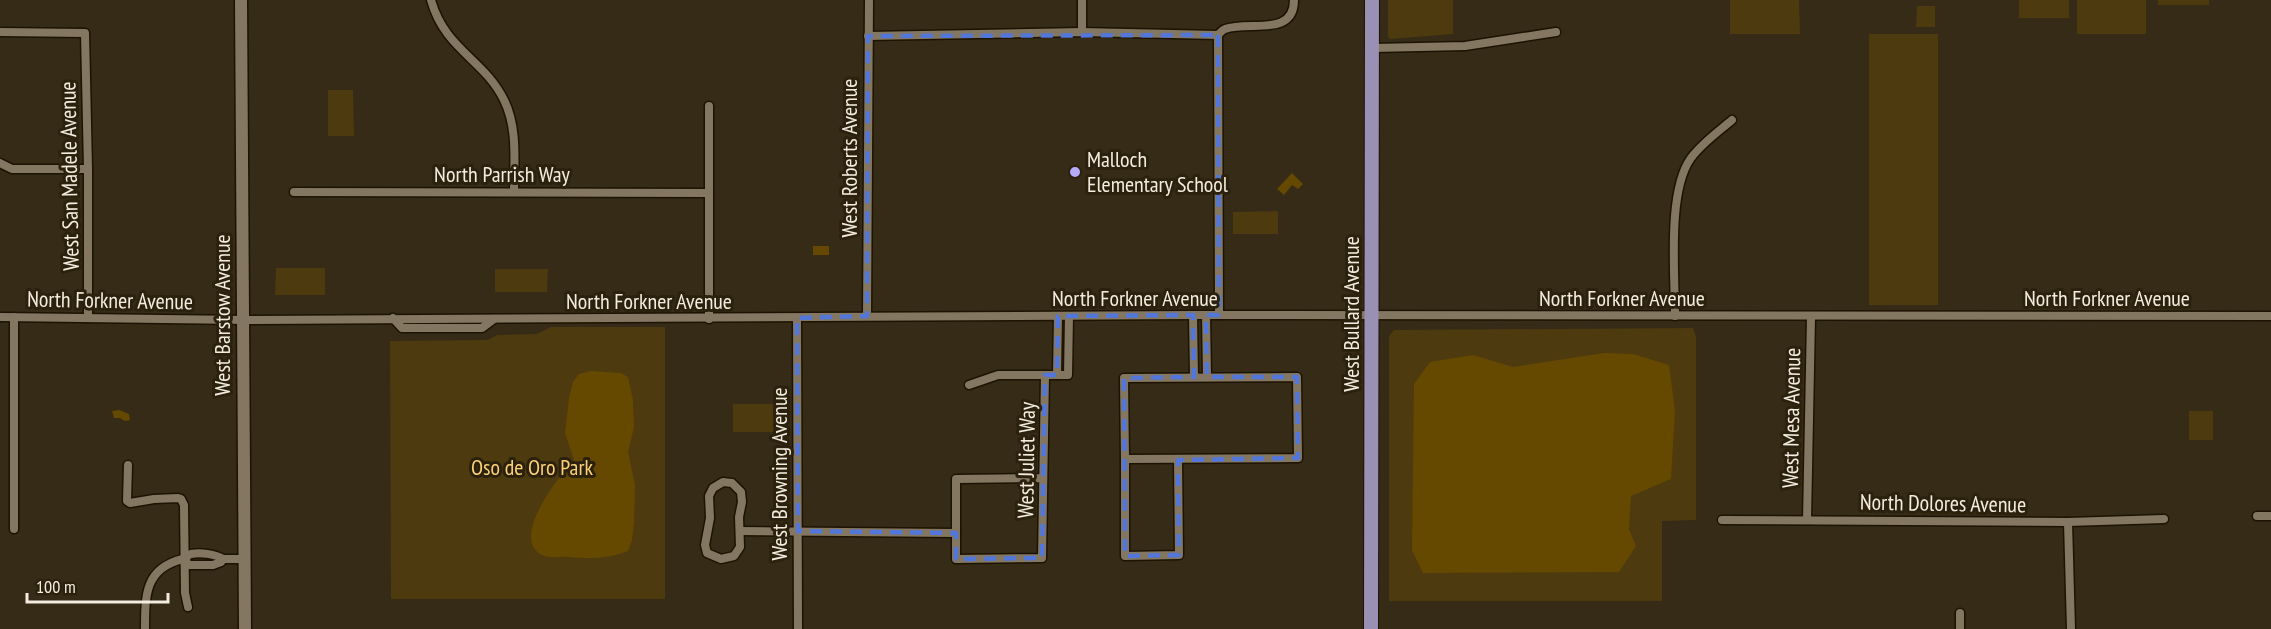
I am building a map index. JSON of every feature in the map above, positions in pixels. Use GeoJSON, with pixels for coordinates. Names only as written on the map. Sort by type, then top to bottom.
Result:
{"type":"FeatureCollection","features":[{"type":"Feature","properties":{"kind":"main road","name":"West Bullard Avenue"},"geometry":{"type":"LineString","coordinates":[[1371,629],[1372,0]]}},
{"type":"Feature","properties":{"kind":"street","name":"West Barstow Avenue"},"geometry":{"type":"LineString","coordinates":[[241,0],[245,629]]}},
{"type":"Feature","properties":{"kind":"street"},"geometry":{"type":"LineString","coordinates":[[431,0],[435,15],[450,40],[496,86],[505,101],[514,137],[514,192]]}},
{"type":"Feature","properties":{"kind":"street","name":"West Roberts Avenue"},"geometry":{"type":"LineString","coordinates":[[867,316],[869,0]]}},
{"type":"Feature","properties":{"kind":"street"},"geometry":{"type":"LineString","coordinates":[[1082,0],[1082,32]]}},
{"type":"Feature","properties":{"kind":"street"},"geometry":{"type":"LineString","coordinates":[[868,36],[1082,32],[1218,35],[1226,29],[1272,24],[1287,19],[1292,15],[1294,0]]}},
{"type":"Feature","properties":{"kind":"street","name":"West San Madele Avenue"},"geometry":{"type":"LineString","coordinates":[[0,32],[85,33],[88,318]]}},
{"type":"Feature","properties":{"kind":"street"},"geometry":{"type":"LineString","coordinates":[[1372,48],[1465,46],[1556,32]]}},
{"type":"Feature","properties":{"kind":"street"},"geometry":{"type":"LineString","coordinates":[[1218,35],[1219,315]]}},
{"type":"Feature","properties":{"kind":"street"},"geometry":{"type":"LineString","coordinates":[[709,106],[709,319]]}},
{"type":"Feature","properties":{"kind":"street"},"geometry":{"type":"LineString","coordinates":[[1675,316],[1675,214],[1680,177],[1691,158],[1732,120]]}},
{"type":"Feature","properties":{"kind":"street"},"geometry":{"type":"LineString","coordinates":[[0,163],[12,169],[88,169]]}},
{"type":"Feature","properties":{"kind":"street","name":"North Parrish Way"},"geometry":{"type":"LineString","coordinates":[[294,192],[709,193]]}},
{"type":"Feature","properties":{"kind":"street","name":"North Forkner Avenue"},"geometry":{"type":"LineString","coordinates":[[0,317],[244,320],[1193,315],[2271,316]]}},
{"type":"Feature","properties":{"kind":"street"},"geometry":{"type":"LineString","coordinates":[[1193,315],[1194,377]]}},
{"type":"Feature","properties":{"kind":"street"},"geometry":{"type":"LineString","coordinates":[[1206,315],[1207,377]]}},
{"type":"Feature","properties":{"kind":"street","name":"West Juliet Way"},"geometry":{"type":"LineString","coordinates":[[1057,375],[1058,316]]}},
{"type":"Feature","properties":{"kind":"street","name":"West Juliet Way"},"geometry":{"type":"LineString","coordinates":[[956,532],[956,559],[1042,558],[1045,375],[1068,375],[1069,316]]}},
{"type":"Feature","properties":{"kind":"street"},"geometry":{"type":"LineString","coordinates":[[14,317],[14,528]]}},
{"type":"Feature","properties":{"kind":"street","name":"West Mesa Avenue"},"geometry":{"type":"LineString","coordinates":[[1808,520],[1811,317]]}},
{"type":"Feature","properties":{"kind":"street","name":"West Browning Avenue"},"geometry":{"type":"LineString","coordinates":[[797,318],[798,629]]}},
{"type":"Feature","properties":{"kind":"street"},"geometry":{"type":"LineString","coordinates":[[969,385],[998,375],[1045,375]]}},
{"type":"Feature","properties":{"kind":"street"},"geometry":{"type":"LineString","coordinates":[[1125,459],[1298,458],[1297,377],[1124,378],[1125,556],[1179,555],[1178,460]]}},
{"type":"Feature","properties":{"kind":"street"},"geometry":{"type":"LineString","coordinates":[[128,465],[127,501],[130,503],[154,499],[182,500],[184,504],[185,593],[188,607]]}},
{"type":"Feature","properties":{"kind":"street"},"geometry":{"type":"LineString","coordinates":[[740,531],[956,532],[956,479],[1043,478]]}},
{"type":"Feature","properties":{"kind":"street"},"geometry":{"type":"LineString","coordinates":[[732,483],[741,492],[740,531],[740,547],[734,556],[721,559],[707,553],[705,545],[710,518],[709,496],[717,484],[732,483]]}},
{"type":"Feature","properties":{"kind":"street"},"geometry":{"type":"LineString","coordinates":[[2257,516],[2271,516]]}},
{"type":"Feature","properties":{"kind":"street","name":"North Dolores Avenue"},"geometry":{"type":"LineString","coordinates":[[1722,520],[2068,522],[2164,519]]}},
{"type":"Feature","properties":{"kind":"street"},"geometry":{"type":"LineString","coordinates":[[2068,522],[2071,629]]}},
{"type":"Feature","properties":{"kind":"street"},"geometry":{"type":"LineString","coordinates":[[184,559],[192,566],[213,565],[223,559],[244,559]]}},
{"type":"Feature","properties":{"kind":"street"},"geometry":{"type":"LineString","coordinates":[[145,629],[145,604],[149,585],[155,574],[166,563],[184,559]]}},
{"type":"Feature","properties":{"kind":"street"},"geometry":{"type":"LineString","coordinates":[[1960,613],[1960,629]]}},
{"type":"Feature","properties":{"kind":"highlighted area"},"geometry":{"type":"Polygon","coordinates":[[[1218,35],[1219,315],[1206,315],[1207,377],[1297,377],[1298,458],[1178,460],[1179,555],[1125,556],[1124,378],[1194,377],[1193,315],[1058,316],[1057,375],[1045,375],[1042,558],[956,559],[956,533],[798,531],[797,318],[867,316],[868,36],[1218,35]]]}},
{"type":"Feature","properties":{"kind":"green space"},"geometry":{"type":"Polygon","coordinates":[[[1388,0],[1453,0],[1453,34],[1390,39],[1388,37],[1388,0]]]}},
{"type":"Feature","properties":{"kind":"green space"},"geometry":{"type":"Polygon","coordinates":[[[1730,0],[1799,0],[1800,34],[1730,34],[1730,0]]]}},
{"type":"Feature","properties":{"kind":"green space"},"geometry":{"type":"Polygon","coordinates":[[[2019,0],[2069,0],[2069,18],[2019,18],[2019,0]]]}},
{"type":"Feature","properties":{"kind":"green space"},"geometry":{"type":"Polygon","coordinates":[[[2077,0],[2146,0],[2146,34],[2077,34],[2077,0]]]}},
{"type":"Feature","properties":{"kind":"green space"},"geometry":{"type":"Polygon","coordinates":[[[2158,0],[2209,0],[2209,5],[2158,5],[2158,0]]]}},
{"type":"Feature","properties":{"kind":"green space"},"geometry":{"type":"Polygon","coordinates":[[[1917,6],[1935,6],[1935,27],[1916,27],[1917,6]]]}},
{"type":"Feature","properties":{"kind":"green space"},"geometry":{"type":"Polygon","coordinates":[[[1869,34],[1938,34],[1938,305],[1869,305],[1869,34]]]}},
{"type":"Feature","properties":{"kind":"green space"},"geometry":{"type":"Polygon","coordinates":[[[328,90],[353,90],[354,136],[328,136],[328,90]]]}},
{"type":"Feature","properties":{"kind":"green space"},"geometry":{"type":"Polygon","coordinates":[[[1278,211],[1278,234],[1233,234],[1233,212],[1278,211]]]}},
{"type":"Feature","properties":{"kind":"green space"},"geometry":{"type":"Polygon","coordinates":[[[276,268],[325,268],[325,295],[275,295],[276,268]]]}},
{"type":"Feature","properties":{"kind":"green space"},"geometry":{"type":"Polygon","coordinates":[[[495,269],[548,269],[547,292],[495,292],[495,269]]]}},
{"type":"Feature","properties":{"kind":"green space","name":"Oso de Oro Park"},"geometry":{"type":"Polygon","coordinates":[[[551,327],[665,327],[665,599],[391,599],[390,341],[488,340],[497,335],[537,334],[551,327]]]}},
{"type":"Feature","properties":{"kind":"green space"},"geometry":{"type":"Polygon","coordinates":[[[1693,328],[1696,337],[1696,520],[1662,521],[1662,601],[1389,601],[1389,336],[1394,330],[1693,328]]]}},
{"type":"Feature","properties":{"kind":"green space"},"geometry":{"type":"Polygon","coordinates":[[[733,404],[784,404],[784,432],[733,432],[733,404]]]}},
{"type":"Feature","properties":{"kind":"green space"},"geometry":{"type":"Polygon","coordinates":[[[2189,411],[2213,411],[2213,440],[2189,440],[2189,411]]]}},
{"type":"Feature","properties":{"kind":"shaded area"},"geometry":{"type":"Polygon","coordinates":[[[1292,173],[1303,184],[1298,189],[1292,185],[1284,195],[1277,189],[1292,173]]]}},
{"type":"Feature","properties":{"kind":"shaded area"},"geometry":{"type":"Polygon","coordinates":[[[813,246],[829,246],[829,255],[813,255],[813,246]]]}},
{"type":"Feature","properties":{"kind":"shaded area"},"geometry":{"type":"Polygon","coordinates":[[[1604,353],[1633,354],[1669,365],[1675,411],[1671,479],[1631,496],[1629,529],[1636,546],[1619,572],[1423,573],[1412,550],[1414,384],[1430,362],[1473,355],[1513,367],[1604,353]]]}},
{"type":"Feature","properties":{"kind":"shaded area"},"geometry":{"type":"Polygon","coordinates":[[[591,371],[621,373],[628,377],[633,400],[634,427],[628,452],[635,485],[632,540],[628,551],[606,557],[545,556],[533,547],[531,535],[534,521],[549,492],[574,460],[565,433],[569,398],[573,382],[579,374],[591,371]]]}},
{"type":"Feature","properties":{"kind":"shaded area"},"geometry":{"type":"Polygon","coordinates":[[[119,410],[129,414],[130,420],[114,418],[112,411],[119,410]]]}},
{"type":"Feature","properties":{"kind":"place","name":"Malloch Elementary School"},"geometry":{"type":"Point","coordinates":[1075,172]}}]}
